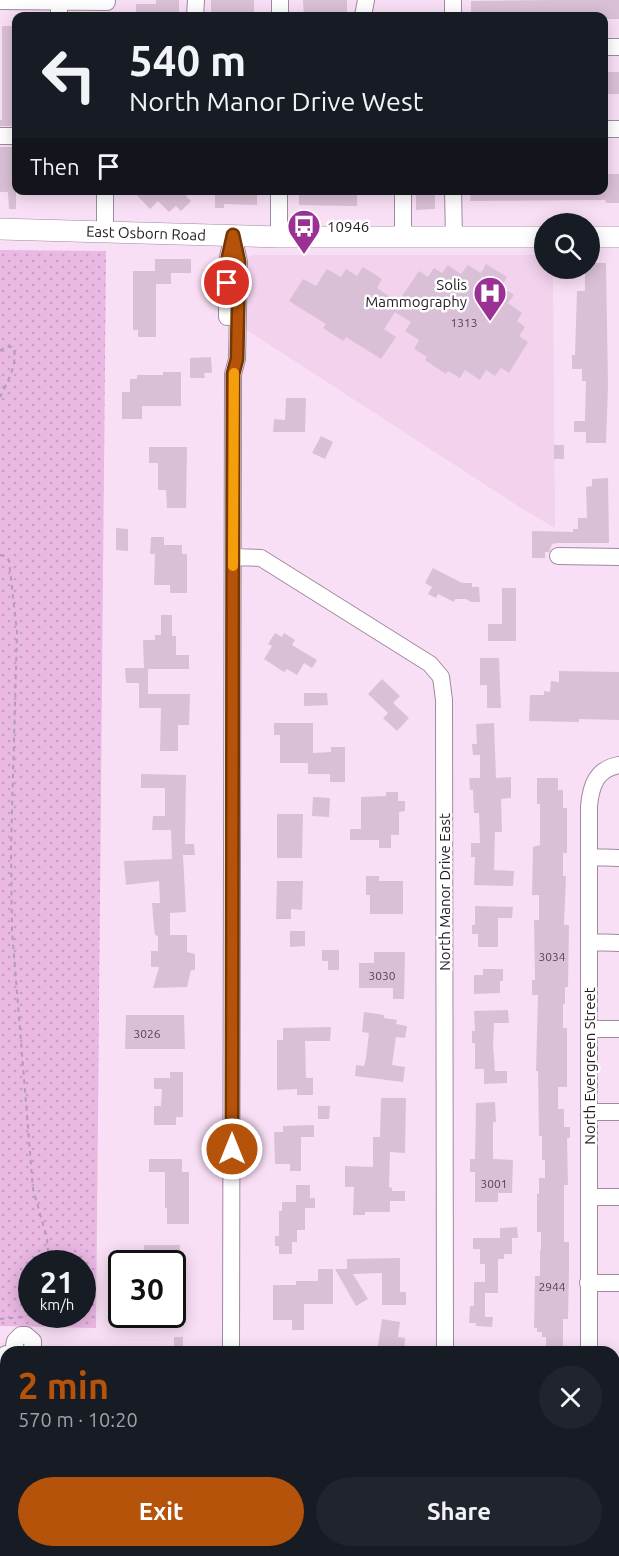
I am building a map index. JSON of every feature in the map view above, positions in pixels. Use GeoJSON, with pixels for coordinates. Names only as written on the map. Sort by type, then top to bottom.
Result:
{"type":"FeatureCollection","features":[{"type":"Feature","properties":{"kind":"main road","name":"East Osborn Road"},"geometry":{"type":"LineString","coordinates":[[0,229],[279,237],[534,237]]}},
{"type":"Feature","properties":{"kind":"main road"},"geometry":{"type":"LineString","coordinates":[[600,237],[619,237]]}},
{"type":"Feature","properties":{"kind":"street"},"geometry":{"type":"LineString","coordinates":[[0,1],[59,9],[106,6]]}},
{"type":"Feature","properties":{"kind":"street"},"geometry":{"type":"LineString","coordinates":[[105,195],[105,231]]}},
{"type":"Feature","properties":{"kind":"street"},"geometry":{"type":"LineString","coordinates":[[279,195],[279,237]]}},
{"type":"Feature","properties":{"kind":"street"},"geometry":{"type":"LineString","coordinates":[[403,195],[403,237]]}},
{"type":"Feature","properties":{"kind":"street"},"geometry":{"type":"LineString","coordinates":[[453,195],[454,237]]}},
{"type":"Feature","properties":{"kind":"street"},"geometry":{"type":"LineString","coordinates":[[231,1346],[233,374],[237,359],[227,262],[233,235]]}},
{"type":"Feature","properties":{"kind":"street"},"geometry":{"type":"LineString","coordinates":[[558,555],[619,557]]}},
{"type":"Feature","properties":{"kind":"street","name":"North Manor Drive East"},"geometry":{"type":"LineString","coordinates":[[233,557],[261,558],[430,664],[441,677],[444,700],[444,1346]]}},
{"type":"Feature","properties":{"kind":"street","name":"North Evergreen Street"},"geometry":{"type":"LineString","coordinates":[[589,1346],[589,806],[593,782],[600,774],[619,765]]}},
{"type":"Feature","properties":{"kind":"street"},"geometry":{"type":"LineString","coordinates":[[589,857],[619,858]]}},
{"type":"Feature","properties":{"kind":"street"},"geometry":{"type":"LineString","coordinates":[[589,942],[619,943]]}},
{"type":"Feature","properties":{"kind":"street"},"geometry":{"type":"LineString","coordinates":[[589,1029],[619,1029]]}},
{"type":"Feature","properties":{"kind":"street"},"geometry":{"type":"LineString","coordinates":[[590,1112],[619,1112]]}},
{"type":"Feature","properties":{"kind":"street"},"geometry":{"type":"LineString","coordinates":[[589,1197],[619,1197]]}},
{"type":"Feature","properties":{"kind":"street"},"geometry":{"type":"LineString","coordinates":[[588,1283],[619,1283]]}},
{"type":"Feature","properties":{"kind":"path"},"geometry":{"type":"LineString","coordinates":[[0,351],[6,347],[13,347],[15,355],[11,372],[0,396]]}},
{"type":"Feature","properties":{"kind":"path"},"geometry":{"type":"LineString","coordinates":[[0,555],[7,557],[9,561],[17,632],[11,825],[12,942],[33,1189],[48,1250]]}},
{"type":"Feature","properties":{"kind":"path"},"geometry":{"type":"LineString","coordinates":[[0,1319],[18,1317]]}},
{"type":"Feature","properties":{"kind":"shaded area"},"geometry":{"type":"Polygon","coordinates":[[[0,250],[106,251],[96,1328],[96,1250],[18,1250],[18,1326],[0,1326],[0,250]]]}},
{"type":"Feature","properties":{"kind":"shaded area"},"geometry":{"type":"Polygon","coordinates":[[[253,255],[534,255],[534,279],[553,279],[555,528],[242,327],[243,260],[253,255]]]}},
{"type":"Feature","properties":{"kind":"building"},"geometry":{"type":"Polygon","coordinates":[[[156,0],[179,0],[179,12],[136,12],[136,4],[156,4],[156,0]]]}},
{"type":"Feature","properties":{"kind":"building"},"geometry":{"type":"Polygon","coordinates":[[[211,0],[254,0],[254,12],[211,12],[211,0]]]}},
{"type":"Feature","properties":{"kind":"building"},"geometry":{"type":"Polygon","coordinates":[[[303,0],[347,0],[347,12],[304,12],[303,0]]]}},
{"type":"Feature","properties":{"kind":"building"},"geometry":{"type":"Polygon","coordinates":[[[619,0],[619,19],[608,19],[608,12],[471,12],[471,1],[619,0]]]}},
{"type":"Feature","properties":{"kind":"building"},"geometry":{"type":"Polygon","coordinates":[[[2,26],[12,26],[12,126],[0,126],[0,120],[2,120],[2,26]]]}},
{"type":"Feature","properties":{"kind":"building"},"geometry":{"type":"Polygon","coordinates":[[[608,72],[619,72],[619,94],[608,94],[608,72]]]}},
{"type":"Feature","properties":{"kind":"building"},"geometry":{"type":"Polygon","coordinates":[[[0,147],[12,147],[12,195],[16,195],[16,209],[9,209],[8,192],[0,192],[0,147]]]}},
{"type":"Feature","properties":{"kind":"building"},"geometry":{"type":"Polygon","coordinates":[[[608,174],[619,174],[619,203],[606,203],[605,200],[470,201],[471,195],[608,195],[608,174]]]}},
{"type":"Feature","properties":{"kind":"building"},"geometry":{"type":"Polygon","coordinates":[[[137,195],[187,195],[191,201],[181,211],[176,206],[169,212],[158,201],[150,209],[137,195]]]}},
{"type":"Feature","properties":{"kind":"building"},"geometry":{"type":"Polygon","coordinates":[[[215,195],[257,195],[257,205],[224,204],[224,208],[215,208],[215,195]]]}},
{"type":"Feature","properties":{"kind":"building"},"geometry":{"type":"Polygon","coordinates":[[[299,195],[357,195],[357,206],[299,205],[299,195]]]}},
{"type":"Feature","properties":{"kind":"building"},"geometry":{"type":"Polygon","coordinates":[[[416,195],[435,195],[435,209],[416,210],[416,195]]]}},
{"type":"Feature","properties":{"kind":"building"},"geometry":{"type":"Polygon","coordinates":[[[155,259],[191,259],[191,273],[171,273],[171,284],[156,284],[156,337],[138,337],[138,330],[133,330],[133,271],[155,271],[155,259]]]}},
{"type":"Feature","properties":{"kind":"building"},"geometry":{"type":"Polygon","coordinates":[[[600,263],[606,263],[608,385],[606,443],[586,443],[586,432],[574,432],[574,421],[585,421],[586,381],[582,381],[582,369],[572,369],[572,355],[575,355],[577,291],[585,291],[585,279],[600,279],[600,263]]]}},
{"type":"Feature","properties":{"kind":"building"},"geometry":{"type":"Polygon","coordinates":[[[486,264],[507,277],[501,287],[514,295],[508,303],[522,313],[517,321],[525,327],[519,336],[528,342],[509,373],[501,368],[495,376],[486,370],[480,380],[465,370],[460,378],[448,371],[446,374],[425,360],[427,357],[414,349],[419,340],[405,331],[411,322],[395,312],[384,329],[396,337],[381,359],[346,337],[343,341],[323,328],[326,324],[289,301],[303,279],[316,286],[327,269],[341,277],[346,269],[357,276],[363,267],[382,279],[377,288],[398,302],[419,271],[428,277],[434,268],[442,273],[448,265],[461,274],[468,265],[481,273],[486,264]]]}},
{"type":"Feature","properties":{"kind":"building"},"geometry":{"type":"Polygon","coordinates":[[[211,357],[212,373],[204,373],[205,378],[190,378],[190,358],[211,357]]]}},
{"type":"Feature","properties":{"kind":"building"},"geometry":{"type":"Polygon","coordinates":[[[163,372],[181,372],[181,406],[142,406],[142,419],[122,419],[122,392],[130,392],[130,379],[137,379],[137,375],[163,375],[163,372]]]}},
{"type":"Feature","properties":{"kind":"building"},"geometry":{"type":"Polygon","coordinates":[[[286,398],[306,398],[305,432],[273,432],[274,419],[285,420],[286,398]]]}},
{"type":"Feature","properties":{"kind":"building"},"geometry":{"type":"Polygon","coordinates":[[[321,436],[333,442],[325,459],[312,453],[321,436]]]}},
{"type":"Feature","properties":{"kind":"building"},"geometry":{"type":"Polygon","coordinates":[[[554,445],[564,445],[564,459],[554,459],[554,445]]]}},
{"type":"Feature","properties":{"kind":"building"},"geometry":{"type":"Polygon","coordinates":[[[149,447],[187,447],[186,508],[167,508],[166,490],[158,490],[158,463],[149,463],[149,447]]]}},
{"type":"Feature","properties":{"kind":"building"},"geometry":{"type":"Polygon","coordinates":[[[608,478],[609,543],[557,543],[552,544],[549,552],[545,552],[545,558],[532,558],[532,531],[573,532],[573,529],[578,529],[578,518],[587,518],[586,487],[592,486],[592,479],[608,478]]]}},
{"type":"Feature","properties":{"kind":"building"},"geometry":{"type":"Polygon","coordinates":[[[116,528],[128,529],[128,551],[116,550],[116,528]]]}},
{"type":"Feature","properties":{"kind":"building"},"geometry":{"type":"Polygon","coordinates":[[[151,537],[164,537],[164,545],[182,545],[182,554],[187,554],[187,593],[170,593],[170,585],[154,585],[155,554],[150,554],[151,537]]]}},
{"type":"Feature","properties":{"kind":"building"},"geometry":{"type":"Polygon","coordinates":[[[433,568],[462,583],[472,583],[472,587],[479,587],[480,602],[455,599],[454,602],[438,594],[436,598],[428,594],[432,587],[425,583],[433,568]]]}},
{"type":"Feature","properties":{"kind":"building"},"geometry":{"type":"Polygon","coordinates":[[[502,588],[516,588],[516,641],[488,641],[488,624],[502,624],[502,588]]]}},
{"type":"Feature","properties":{"kind":"building"},"geometry":{"type":"Polygon","coordinates":[[[161,615],[172,615],[172,636],[176,636],[176,655],[189,655],[189,669],[148,669],[148,694],[190,694],[189,725],[178,725],[178,751],[160,751],[161,708],[139,708],[139,683],[126,683],[125,668],[144,668],[143,640],[155,640],[155,635],[161,635],[161,615]]]}},
{"type":"Feature","properties":{"kind":"building"},"geometry":{"type":"Polygon","coordinates":[[[275,633],[282,637],[284,633],[295,640],[292,645],[317,660],[312,668],[304,663],[297,675],[287,669],[284,672],[264,659],[272,646],[268,644],[275,633]]]}},
{"type":"Feature","properties":{"kind":"building"},"geometry":{"type":"Polygon","coordinates":[[[480,658],[499,658],[501,708],[487,708],[487,685],[480,685],[480,658]]]}},
{"type":"Feature","properties":{"kind":"building"},"geometry":{"type":"Polygon","coordinates":[[[559,671],[619,672],[619,720],[529,721],[530,695],[544,695],[544,691],[550,692],[551,681],[559,682],[559,671]]]}},
{"type":"Feature","properties":{"kind":"building"},"geometry":{"type":"Polygon","coordinates":[[[382,679],[400,696],[393,703],[409,718],[397,731],[383,718],[388,713],[368,694],[382,679]]]}},
{"type":"Feature","properties":{"kind":"building"},"geometry":{"type":"Polygon","coordinates":[[[304,693],[327,693],[328,705],[304,706],[304,693]]]}},
{"type":"Feature","properties":{"kind":"building"},"geometry":{"type":"Polygon","coordinates":[[[274,723],[313,723],[313,753],[331,752],[331,747],[345,747],[345,782],[330,782],[330,774],[308,774],[308,763],[280,763],[280,735],[274,735],[274,723]]]}},
{"type":"Feature","properties":{"kind":"building"},"geometry":{"type":"Polygon","coordinates":[[[494,723],[496,778],[511,777],[511,798],[501,799],[502,832],[495,832],[494,870],[514,871],[513,886],[474,885],[475,857],[471,857],[471,843],[480,843],[479,813],[474,813],[473,790],[470,790],[469,778],[480,778],[480,755],[473,755],[472,744],[477,744],[476,724],[494,723]]]}},
{"type":"Feature","properties":{"kind":"building"},"geometry":{"type":"Polygon","coordinates":[[[141,774],[186,775],[185,844],[194,844],[195,855],[183,855],[186,912],[170,913],[170,935],[187,935],[187,952],[195,954],[195,970],[191,970],[187,987],[153,988],[159,967],[151,967],[151,951],[158,951],[158,936],[155,935],[152,903],[160,903],[159,881],[126,885],[124,861],[172,859],[171,830],[152,830],[153,816],[165,816],[165,788],[141,788],[141,774]]]}},
{"type":"Feature","properties":{"kind":"building"},"geometry":{"type":"Polygon","coordinates":[[[537,778],[558,778],[558,790],[563,790],[563,808],[567,808],[567,853],[563,853],[563,876],[566,876],[564,925],[569,925],[568,987],[565,987],[565,1004],[563,1004],[563,1028],[567,1028],[567,1087],[558,1087],[558,1109],[564,1109],[564,1127],[570,1127],[570,1138],[567,1138],[568,1185],[564,1185],[564,1242],[569,1242],[569,1271],[568,1319],[563,1319],[563,1346],[546,1346],[546,1337],[542,1337],[542,1332],[537,1332],[537,1328],[534,1328],[535,1276],[540,1276],[541,1250],[541,1232],[537,1232],[537,1194],[539,1194],[539,1178],[545,1178],[542,1136],[539,1136],[538,1071],[536,1071],[538,995],[532,995],[532,980],[535,980],[534,920],[539,920],[539,895],[532,895],[533,847],[540,845],[540,804],[537,804],[537,778]]]}},
{"type":"Feature","properties":{"kind":"building"},"geometry":{"type":"Polygon","coordinates":[[[386,792],[398,792],[398,801],[405,801],[405,811],[399,812],[399,835],[391,835],[391,848],[379,848],[379,840],[350,840],[350,829],[361,829],[361,797],[386,796],[386,792]]]}},
{"type":"Feature","properties":{"kind":"building"},"geometry":{"type":"Polygon","coordinates":[[[313,797],[330,798],[329,817],[312,816],[313,797]]]}},
{"type":"Feature","properties":{"kind":"building"},"geometry":{"type":"Polygon","coordinates":[[[277,814],[303,814],[302,858],[277,858],[277,814]]]}},
{"type":"Feature","properties":{"kind":"building"},"geometry":{"type":"Polygon","coordinates":[[[366,876],[379,876],[379,881],[403,881],[403,914],[370,914],[370,895],[366,895],[366,876]]]}},
{"type":"Feature","properties":{"kind":"building"},"geometry":{"type":"Polygon","coordinates":[[[277,881],[303,881],[302,910],[291,909],[291,919],[276,919],[277,881]]]}},
{"type":"Feature","properties":{"kind":"building"},"geometry":{"type":"Polygon","coordinates":[[[475,906],[513,907],[512,918],[498,918],[498,947],[478,947],[478,934],[472,934],[472,925],[475,925],[475,906]]]}},
{"type":"Feature","properties":{"kind":"building"},"geometry":{"type":"Polygon","coordinates":[[[290,931],[305,931],[305,946],[290,947],[290,931]]]}},
{"type":"Feature","properties":{"kind":"building"},"geometry":{"type":"Polygon","coordinates":[[[322,950],[339,950],[339,970],[328,970],[328,961],[322,961],[322,950]]]}},
{"type":"Feature","properties":{"kind":"building"},"geometry":{"type":"Polygon","coordinates":[[[374,952],[405,952],[404,999],[393,999],[393,988],[359,988],[359,963],[374,963],[374,952]]]}},
{"type":"Feature","properties":{"kind":"building"},"geometry":{"type":"Polygon","coordinates":[[[483,969],[503,969],[500,993],[474,994],[474,975],[483,975],[483,969]]]}},
{"type":"Feature","properties":{"kind":"building"},"geometry":{"type":"Polygon","coordinates":[[[508,1010],[509,1023],[494,1023],[493,1045],[495,1071],[507,1071],[507,1083],[484,1084],[484,1069],[475,1069],[475,1043],[472,1043],[472,1031],[475,1031],[474,1011],[508,1010]]]}},
{"type":"Feature","properties":{"kind":"building"},"geometry":{"type":"Polygon","coordinates":[[[364,1012],[384,1015],[384,1018],[397,1020],[396,1024],[407,1026],[405,1038],[396,1037],[392,1065],[405,1067],[403,1082],[355,1076],[356,1065],[364,1066],[366,1058],[369,1033],[362,1032],[364,1012]]]}},
{"type":"Feature","properties":{"kind":"building"},"geometry":{"type":"Polygon","coordinates":[[[126,1015],[184,1015],[185,1049],[125,1049],[126,1015]]]}},
{"type":"Feature","properties":{"kind":"building"},"geometry":{"type":"Polygon","coordinates":[[[331,1027],[330,1041],[305,1041],[306,1078],[313,1078],[313,1095],[297,1095],[297,1089],[277,1090],[277,1040],[283,1040],[283,1028],[331,1027]]]}},
{"type":"Feature","properties":{"kind":"building"},"geometry":{"type":"Polygon","coordinates":[[[170,1072],[183,1072],[183,1117],[176,1117],[176,1125],[154,1125],[154,1106],[161,1106],[162,1089],[154,1089],[154,1078],[170,1078],[170,1072]]]}},
{"type":"Feature","properties":{"kind":"building"},"geometry":{"type":"Polygon","coordinates":[[[381,1098],[406,1098],[405,1153],[390,1152],[389,1187],[392,1191],[405,1191],[405,1201],[390,1201],[390,1212],[365,1212],[365,1215],[353,1215],[354,1187],[345,1187],[345,1166],[373,1167],[373,1137],[380,1137],[381,1098]]]}},
{"type":"Feature","properties":{"kind":"building"},"geometry":{"type":"Polygon","coordinates":[[[495,1102],[493,1159],[513,1160],[512,1193],[498,1193],[498,1202],[475,1202],[475,1172],[470,1172],[470,1159],[475,1159],[476,1103],[495,1102]]]}},
{"type":"Feature","properties":{"kind":"building"},"geometry":{"type":"Polygon","coordinates":[[[318,1106],[330,1106],[329,1119],[318,1119],[318,1106]]]}},
{"type":"Feature","properties":{"kind":"building"},"geometry":{"type":"Polygon","coordinates":[[[314,1125],[314,1137],[301,1137],[301,1171],[290,1171],[290,1164],[275,1164],[274,1132],[283,1132],[283,1126],[314,1125]]]}},
{"type":"Feature","properties":{"kind":"building"},"geometry":{"type":"Polygon","coordinates":[[[149,1159],[182,1159],[182,1172],[189,1172],[189,1224],[167,1224],[165,1172],[149,1172],[149,1159]]]}},
{"type":"Feature","properties":{"kind":"building"},"geometry":{"type":"Polygon","coordinates":[[[296,1185],[310,1185],[310,1198],[315,1198],[315,1208],[305,1208],[305,1230],[297,1230],[297,1242],[292,1242],[292,1254],[279,1254],[279,1246],[275,1246],[275,1236],[279,1236],[279,1211],[282,1211],[282,1202],[296,1202],[296,1185]]]}},
{"type":"Feature","properties":{"kind":"building"},"geometry":{"type":"Polygon","coordinates":[[[517,1227],[518,1238],[512,1238],[512,1254],[504,1254],[504,1259],[498,1259],[498,1293],[485,1293],[485,1317],[493,1317],[492,1327],[469,1323],[470,1306],[474,1306],[474,1282],[485,1282],[485,1264],[480,1264],[480,1249],[473,1249],[473,1238],[500,1238],[500,1228],[517,1227]]]}},
{"type":"Feature","properties":{"kind":"building"},"geometry":{"type":"Polygon","coordinates":[[[144,1245],[180,1245],[180,1250],[144,1250],[144,1245]]]}},
{"type":"Feature","properties":{"kind":"building"},"geometry":{"type":"Polygon","coordinates":[[[400,1258],[400,1292],[406,1292],[406,1305],[382,1305],[382,1273],[353,1274],[368,1299],[356,1306],[335,1269],[347,1269],[347,1259],[400,1258]]]}},
{"type":"Feature","properties":{"kind":"building"},"geometry":{"type":"Polygon","coordinates":[[[318,1269],[333,1269],[333,1304],[304,1304],[304,1330],[292,1330],[292,1320],[273,1320],[273,1285],[296,1285],[296,1281],[318,1281],[318,1269]]]}},
{"type":"Feature","properties":{"kind":"building"},"geometry":{"type":"Polygon","coordinates":[[[382,1319],[400,1322],[398,1337],[405,1338],[404,1346],[378,1346],[382,1319]]]}},
{"type":"Feature","properties":{"kind":"building"},"geometry":{"type":"Polygon","coordinates":[[[174,1337],[183,1337],[183,1346],[174,1346],[174,1337]]]}},
{"type":"Feature","properties":{"kind":"slow traffic"},"geometry":{"type":"LineString","coordinates":[[233,566],[234,373]]}},
{"type":"Feature","properties":{"kind":"place","name":"10946"},"geometry":{"type":"Point","coordinates":[304,255]}},
{"type":"Feature","properties":{"kind":"place","name":"Solis Mammography"},"geometry":{"type":"Point","coordinates":[490,322]}},
{"type":"Feature","properties":{"kind":"route"},"geometry":{"type":"LineString","coordinates":[[227,283],[227,262],[233,235],[239,262],[237,359],[233,374],[232,1149]]}}]}
